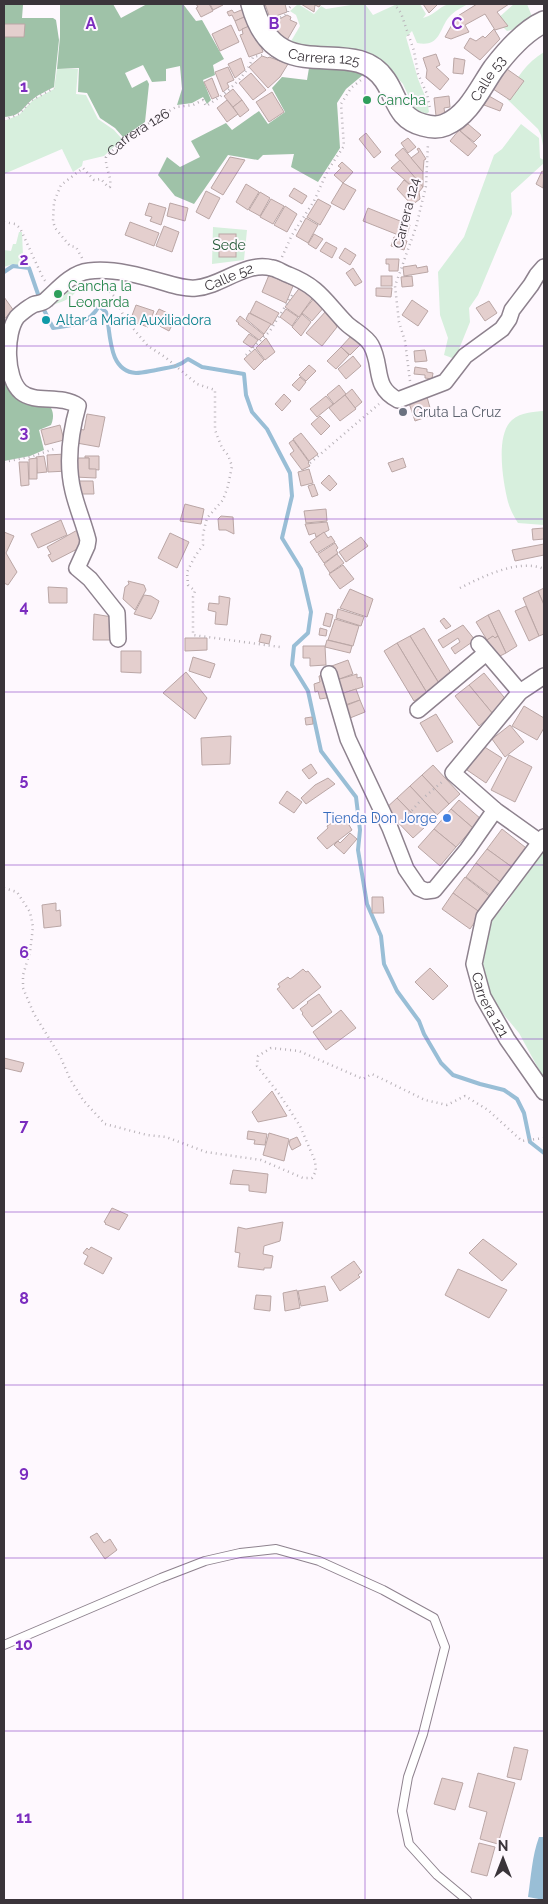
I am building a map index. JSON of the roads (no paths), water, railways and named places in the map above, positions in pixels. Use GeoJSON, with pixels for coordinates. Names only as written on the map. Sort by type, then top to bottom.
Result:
{"type":"FeatureCollection","features":[{"type":"Feature","properties":{"kind":"street","name":"Carrera 125"},"geometry":{"type":"LineString","coordinates":[[252,4],[268,38],[277,46],[302,56],[357,60],[375,69],[386,81],[400,109]]}},
{"type":"Feature","properties":{"kind":"street","name":"Calle 53"},"geometry":{"type":"LineString","coordinates":[[400,109],[414,123],[429,127],[445,125],[456,119],[467,108],[495,67],[522,36],[544,22]]}},
{"type":"Feature","properties":{"kind":"street","name":"Calle 52"},"geometry":{"type":"LineString","coordinates":[[118,639],[116,613],[90,578],[77,568],[88,540],[73,491],[68,457],[78,406],[72,402],[32,397],[21,392],[9,373],[10,338],[18,316],[33,305],[44,302],[54,290],[85,271],[115,271],[177,286],[196,288],[208,286],[233,274],[252,268],[271,267],[300,279],[319,292],[346,323],[371,344],[378,363],[381,384],[393,397],[445,382],[465,356],[502,328],[509,319],[512,310],[544,267]]}},
{"type":"Feature","properties":{"kind":"street"},"geometry":{"type":"LineString","coordinates":[[418,710],[482,649],[520,692]]}},
{"type":"Feature","properties":{"kind":"street"},"geometry":{"type":"LineString","coordinates":[[330,674],[348,739],[412,879],[419,888],[426,891],[434,890],[467,850],[495,810]]}},
{"type":"Feature","properties":{"kind":"street"},"geometry":{"type":"LineString","coordinates":[[542,840],[495,810],[453,773],[520,692],[544,676]]}},
{"type":"Feature","properties":{"kind":"street","name":"Carrera 121"},"geometry":{"type":"LineString","coordinates":[[542,840],[484,918],[474,964],[483,997],[507,1039],[544,1092]]}},
{"type":"Feature","properties":{"kind":"lane"},"geometry":{"type":"LineString","coordinates":[[4,1645],[205,1561],[240,1553],[276,1550],[319,1561],[382,1590],[434,1618],[445,1647],[424,1734],[408,1777],[402,1811],[409,1844],[437,1875],[465,1900]]}},
{"type":"Feature","properties":{"kind":"water"},"geometry":{"type":"Polygon","coordinates":[[[539,1837],[544,1837],[544,1900],[528,1897],[533,1859],[539,1837]]]}},
{"type":"Feature","properties":{"kind":"waterway"},"geometry":{"type":"LineString","coordinates":[[4,272],[13,266],[29,268],[40,300]]}},
{"type":"Feature","properties":{"kind":"waterway"},"geometry":{"type":"LineString","coordinates":[[42,306],[53,328],[79,323],[90,317],[99,306],[106,312],[115,358],[127,371],[138,373],[169,368],[188,359],[202,367],[244,374],[246,395],[252,412],[267,429],[290,473],[292,496],[282,538],[301,569],[311,612],[308,633],[294,646],[292,665],[308,691],[321,751],[356,797],[360,830],[358,850],[367,904],[381,936],[384,964],[397,991],[419,1021],[424,1034],[441,1063],[453,1075],[504,1090],[517,1099],[524,1113],[530,1142],[544,1153]]}},
{"type":"Feature","properties":{"kind":"place","name":"Cancha"},"geometry":{"type":"Point","coordinates":[367,100]}},
{"type":"Feature","properties":{"kind":"place","name":"Cancha la Leonarda"},"geometry":{"type":"Point","coordinates":[58,294]}},
{"type":"Feature","properties":{"kind":"place","name":"Altar a María Auxiliadora"},"geometry":{"type":"Point","coordinates":[46,320]}},
{"type":"Feature","properties":{"kind":"place","name":"Gruta La Cruz"},"geometry":{"type":"Point","coordinates":[403,412]}},
{"type":"Feature","properties":{"kind":"place","name":"Tienda Don Jorge"},"geometry":{"type":"Point","coordinates":[447,818]}},
{"type":"Feature","properties":{"kind":"park label","name":"Sede"},"geometry":{"type":"Point","coordinates":[229,245]}}]}
